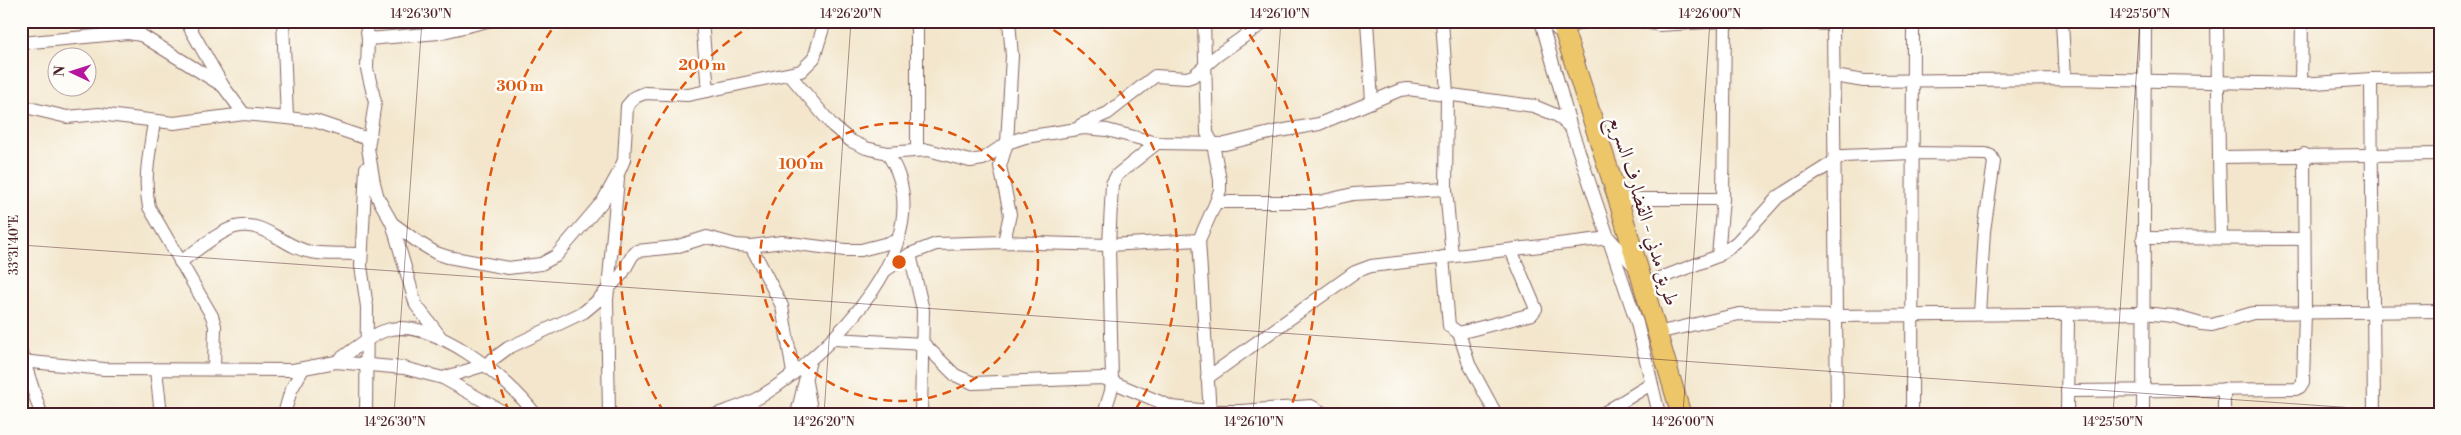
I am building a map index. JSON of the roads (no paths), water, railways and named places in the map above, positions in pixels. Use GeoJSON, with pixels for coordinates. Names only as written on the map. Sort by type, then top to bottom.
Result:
{"type":"FeatureCollection","features":[{"type":"Feature","properties":{"kind":"highway","name":"طريق مدني - القضارف السريع"},"geometry":{"type":"LineString","coordinates":[[1558,24],[1618,199],[1681,414]]}},
{"type":"Feature","properties":{"kind":"street"},"geometry":{"type":"LineString","coordinates":[[126,21],[141,35],[223,86]]}},
{"type":"Feature","properties":{"kind":"street"},"geometry":{"type":"LineString","coordinates":[[188,21],[190,28],[223,86],[244,114]]}},
{"type":"Feature","properties":{"kind":"street"},"geometry":{"type":"LineString","coordinates":[[283,21],[287,118]]}},
{"type":"Feature","properties":{"kind":"street"},"geometry":{"type":"LineString","coordinates":[[366,21],[368,39],[367,69],[375,102],[368,144],[361,254],[368,340],[365,365],[366,414]]}},
{"type":"Feature","properties":{"kind":"street"},"geometry":{"type":"LineString","coordinates":[[368,39],[439,33],[488,21]]}},
{"type":"Feature","properties":{"kind":"street"},"geometry":{"type":"LineString","coordinates":[[702,21],[708,91]]}},
{"type":"Feature","properties":{"kind":"street"},"geometry":{"type":"LineString","coordinates":[[392,223],[418,242],[442,255],[491,266],[526,268],[541,264],[556,256],[603,201],[624,160],[628,106],[635,97],[645,93],[688,95],[801,71],[814,58],[825,21]]}},
{"type":"Feature","properties":{"kind":"street"},"geometry":{"type":"LineString","coordinates":[[917,21],[917,150]]}},
{"type":"Feature","properties":{"kind":"street"},"geometry":{"type":"LineString","coordinates":[[1004,242],[1010,214],[1000,166],[1007,144],[1012,56],[1010,21]]}},
{"type":"Feature","properties":{"kind":"street"},"geometry":{"type":"LineString","coordinates":[[1204,21],[1207,133],[1214,144],[1220,180],[1220,190],[1216,202],[1198,240],[1210,412]]}},
{"type":"Feature","properties":{"kind":"street"},"geometry":{"type":"LineString","coordinates":[[1074,129],[1108,113],[1155,76],[1187,78],[1266,21]]}},
{"type":"Feature","properties":{"kind":"street"},"geometry":{"type":"LineString","coordinates":[[1367,21],[1372,102]]}},
{"type":"Feature","properties":{"kind":"street"},"geometry":{"type":"LineString","coordinates":[[1442,21],[1447,93],[1447,315],[1449,326],[1460,333],[1469,364],[1496,414]]}},
{"type":"Feature","properties":{"kind":"street"},"geometry":{"type":"LineString","coordinates":[[1541,21],[1571,128],[1637,322],[1659,414]]}},
{"type":"Feature","properties":{"kind":"street"},"geometry":{"type":"LineString","coordinates":[[1558,24],[1587,21]]}},
{"type":"Feature","properties":{"kind":"street"},"geometry":{"type":"LineString","coordinates":[[1639,21],[1659,25],[1725,21],[1834,23],[1836,414]]}},
{"type":"Feature","properties":{"kind":"street"},"geometry":{"type":"LineString","coordinates":[[1718,256],[1723,199],[1725,21]]}},
{"type":"Feature","properties":{"kind":"street"},"geometry":{"type":"LineString","coordinates":[[1912,414],[1913,21]]}},
{"type":"Feature","properties":{"kind":"street"},"geometry":{"type":"LineString","coordinates":[[2062,21],[2065,79]]}},
{"type":"Feature","properties":{"kind":"street"},"geometry":{"type":"LineString","coordinates":[[2143,414],[2145,21]]}},
{"type":"Feature","properties":{"kind":"street"},"geometry":{"type":"LineString","coordinates":[[2217,21],[2221,237]]}},
{"type":"Feature","properties":{"kind":"street"},"geometry":{"type":"LineString","coordinates":[[2301,84],[2302,21]]}},
{"type":"Feature","properties":{"kind":"street"},"geometry":{"type":"LineString","coordinates":[[21,43],[128,33],[141,35]]}},
{"type":"Feature","properties":{"kind":"street"},"geometry":{"type":"LineString","coordinates":[[789,74],[833,126],[851,141],[866,148],[887,152],[928,150],[970,161],[983,159],[1007,144],[1025,137],[1074,129],[1095,128],[1107,130],[1157,143],[1214,144],[1234,142],[1319,124],[1408,89],[1534,106],[1558,116],[1571,128]]}},
{"type":"Feature","properties":{"kind":"street"},"geometry":{"type":"LineString","coordinates":[[1834,76],[1859,81],[2065,79],[2301,84],[2371,79],[2440,78]]}},
{"type":"Feature","properties":{"kind":"street"},"geometry":{"type":"LineString","coordinates":[[2371,79],[2374,414]]}},
{"type":"Feature","properties":{"kind":"street"},"geometry":{"type":"LineString","coordinates":[[21,106],[67,117],[99,114],[154,122],[189,123],[244,114],[315,121],[368,144]]}},
{"type":"Feature","properties":{"kind":"street"},"geometry":{"type":"LineString","coordinates":[[154,122],[146,195],[148,207],[212,316],[215,326],[214,369]]}},
{"type":"Feature","properties":{"kind":"street"},"geometry":{"type":"LineString","coordinates":[[1104,414],[1111,391],[1112,380],[1109,245],[1112,184],[1117,175],[1157,143]]}},
{"type":"Feature","properties":{"kind":"street"},"geometry":{"type":"LineString","coordinates":[[368,144],[378,198],[392,223],[416,304],[442,339]]}},
{"type":"Feature","properties":{"kind":"street"},"geometry":{"type":"LineString","coordinates":[[718,414],[760,396],[810,360],[834,339],[856,313],[885,270],[903,216],[903,192],[899,174],[887,152]]}},
{"type":"Feature","properties":{"kind":"street"},"geometry":{"type":"LineString","coordinates":[[1609,238],[1640,277],[1718,256],[1737,242],[1778,197],[1848,154],[1986,154],[1991,156],[1994,162],[1984,231],[1979,314]]}},
{"type":"Feature","properties":{"kind":"street"},"geometry":{"type":"LineString","coordinates":[[2219,157],[2304,154],[2372,156],[2440,154]]}},
{"type":"Feature","properties":{"kind":"street"},"geometry":{"type":"LineString","coordinates":[[2067,391],[2296,389],[2300,387],[2303,382],[2305,312],[2304,154]]}},
{"type":"Feature","properties":{"kind":"street"},"geometry":{"type":"LineString","coordinates":[[609,414],[608,287],[618,174]]}},
{"type":"Feature","properties":{"kind":"street"},"geometry":{"type":"LineString","coordinates":[[1216,202],[1319,202],[1354,194],[1446,189]]}},
{"type":"Feature","properties":{"kind":"street"},"geometry":{"type":"LineString","coordinates":[[1618,199],[1723,199]]}},
{"type":"Feature","properties":{"kind":"street"},"geometry":{"type":"LineString","coordinates":[[180,262],[234,227],[246,226],[261,228],[294,247],[311,252],[361,254]]}},
{"type":"Feature","properties":{"kind":"street"},"geometry":{"type":"LineString","coordinates":[[443,378],[485,365],[508,348],[584,312],[622,274],[637,251],[675,247],[707,237],[726,243],[751,246],[782,242],[861,250],[896,241]]}},
{"type":"Feature","properties":{"kind":"street"},"geometry":{"type":"LineString","coordinates":[[1207,378],[1356,272],[1376,265],[1609,238]]}},
{"type":"Feature","properties":{"kind":"street"},"geometry":{"type":"LineString","coordinates":[[2143,238],[2304,239]]}},
{"type":"Feature","properties":{"kind":"street"},"geometry":{"type":"LineString","coordinates":[[885,270],[910,254],[936,244],[1004,242],[1109,245],[1198,240]]}},
{"type":"Feature","properties":{"kind":"street"},"geometry":{"type":"LineString","coordinates":[[751,246],[782,306],[793,373]]}},
{"type":"Feature","properties":{"kind":"street"},"geometry":{"type":"LineString","coordinates":[[1460,333],[1532,314],[1536,309],[1511,250]]}},
{"type":"Feature","properties":{"kind":"street"},"geometry":{"type":"LineString","coordinates":[[910,254],[923,310],[924,344],[921,414]]}},
{"type":"Feature","properties":{"kind":"street"},"geometry":{"type":"LineString","coordinates":[[1657,333],[1739,314],[1836,316],[2143,313],[2173,316],[2212,325],[2254,313],[2440,311]]}},
{"type":"Feature","properties":{"kind":"street"},"geometry":{"type":"LineString","coordinates":[[2066,414],[2068,314]]}},
{"type":"Feature","properties":{"kind":"street"},"geometry":{"type":"LineString","coordinates":[[336,362],[383,331],[415,328],[442,339],[485,365],[524,399],[535,414]]}},
{"type":"Feature","properties":{"kind":"street"},"geometry":{"type":"LineString","coordinates":[[834,339],[924,344],[955,375],[973,383],[1095,378],[1112,380],[1158,403],[1210,412],[1258,411],[1310,406],[1325,414]]}},
{"type":"Feature","properties":{"kind":"street"},"geometry":{"type":"LineString","coordinates":[[41,414],[22,358],[104,369],[303,369],[336,362],[404,368],[443,378],[507,414]]}},
{"type":"Feature","properties":{"kind":"street"},"geometry":{"type":"LineString","coordinates":[[796,414],[810,360]]}},
{"type":"Feature","properties":{"kind":"street"},"geometry":{"type":"LineString","coordinates":[[284,414],[291,390],[303,369]]}},
{"type":"Feature","properties":{"kind":"street"},"geometry":{"type":"LineString","coordinates":[[156,370],[161,414]]}},
{"type":"Feature","properties":{"kind":"street"},"geometry":{"type":"LineString","coordinates":[[806,377],[812,414]]}},
{"type":"Feature","properties":{"kind":"street"},"geometry":{"type":"LineString","coordinates":[[1602,414],[1651,384]]}},
{"type":"Feature","properties":{"kind":"street"},"geometry":{"type":"LineString","coordinates":[[2224,389],[2224,414]]}}]}
